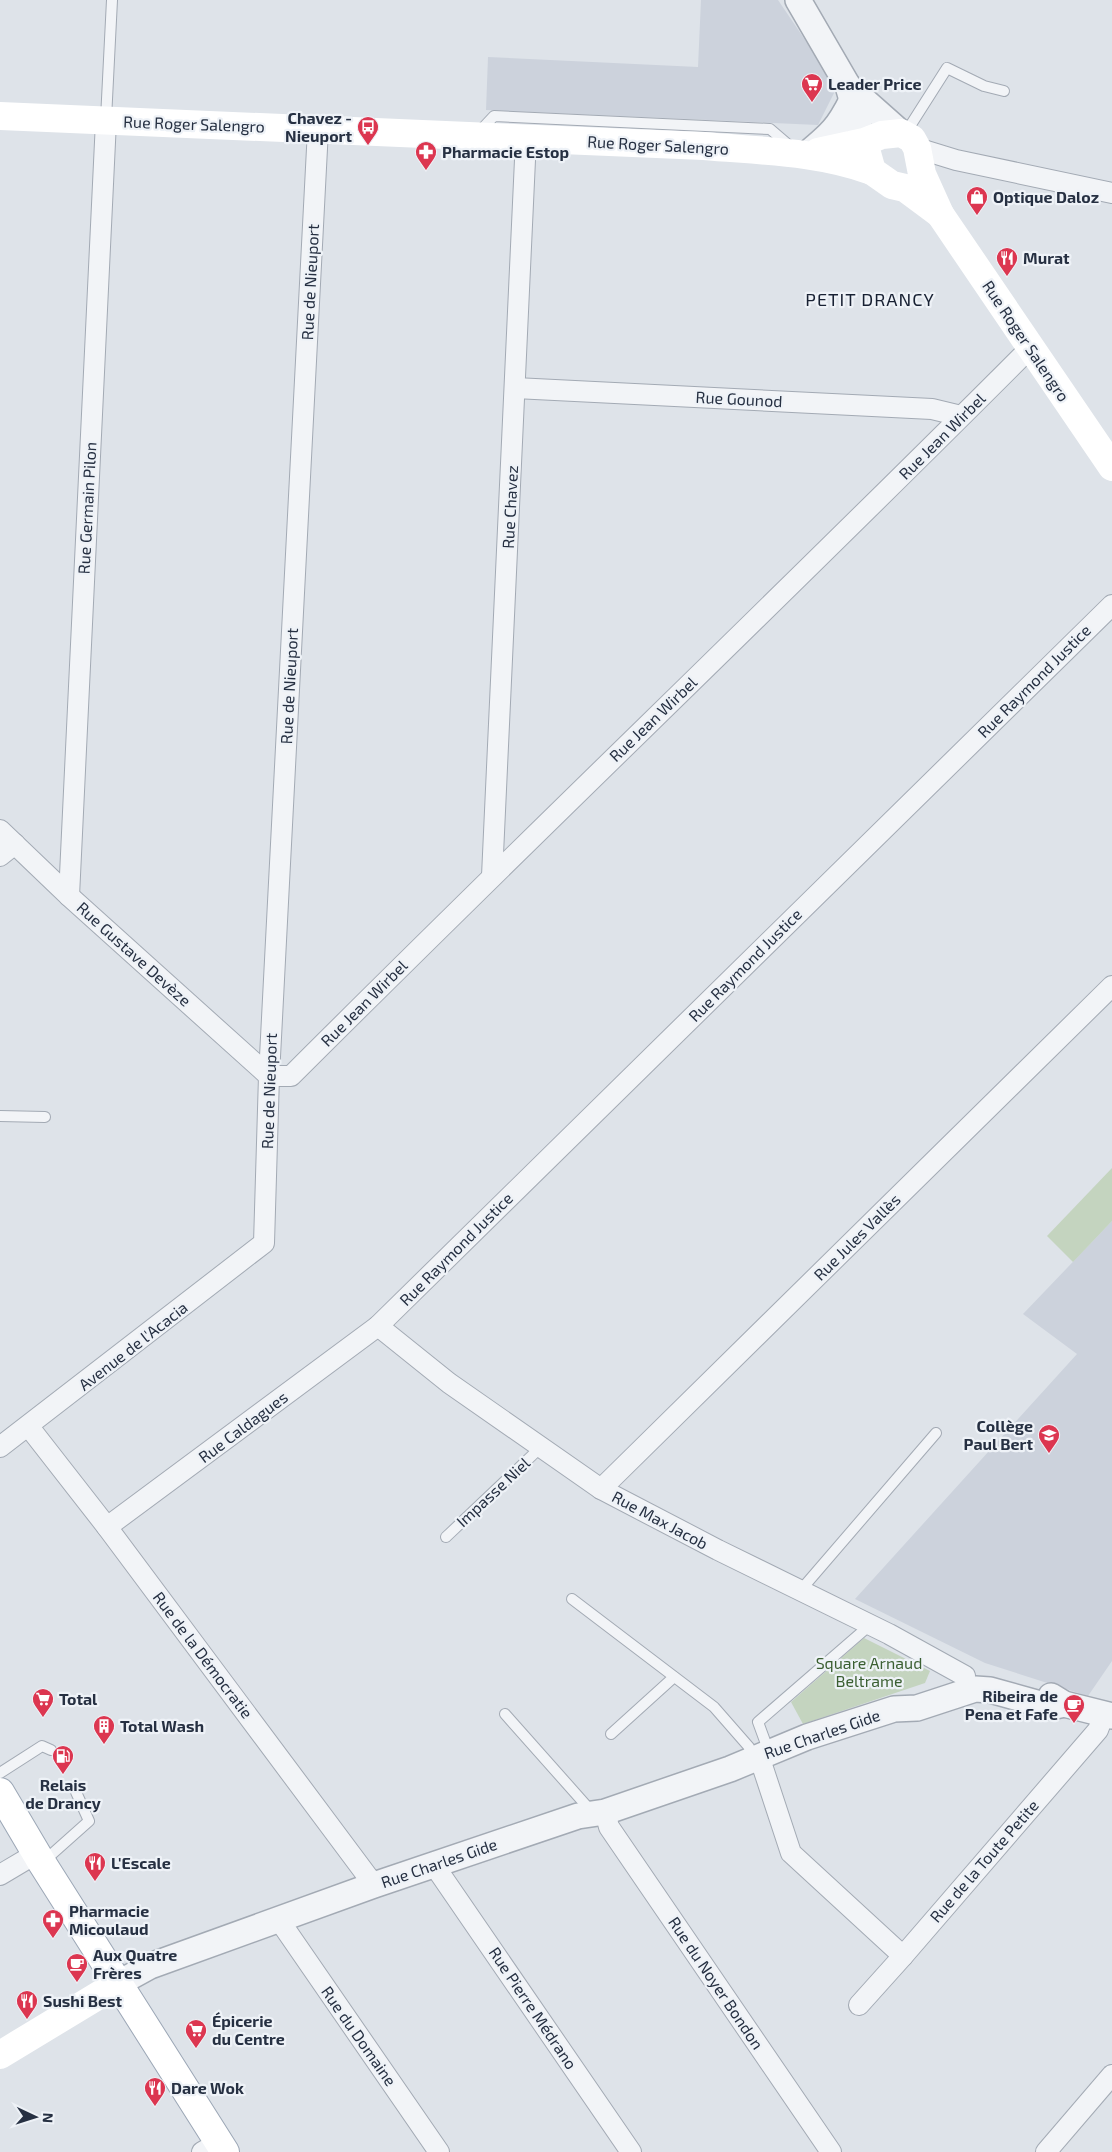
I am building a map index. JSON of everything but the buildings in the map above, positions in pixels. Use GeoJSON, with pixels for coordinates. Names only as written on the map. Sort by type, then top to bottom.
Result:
{"type":"FeatureCollection","features":[{"type":"Feature","properties":{"kind":"main road","name":"Rue Roger Salengro"},"geometry":{"type":"LineString","coordinates":[[0,116],[704,146],[803,154],[850,162],[872,171],[892,185],[910,156]]}},
{"type":"Feature","properties":{"kind":"main road","name":"Rue Roger Salengro"},"geometry":{"type":"LineString","coordinates":[[803,154],[864,142],[882,135],[910,156],[940,214],[1112,467]]}},
{"type":"Feature","properties":{"kind":"main road"},"geometry":{"type":"LineString","coordinates":[[864,142],[872,171]]}},
{"type":"Feature","properties":{"kind":"main road"},"geometry":{"type":"LineString","coordinates":[[0,1792],[39,1858],[119,1982],[215,2149]]}},
{"type":"Feature","properties":{"kind":"main road","name":"Rue Charles Gide"},"geometry":{"type":"LineString","coordinates":[[0,2055],[119,1982]]}},
{"type":"Feature","properties":{"kind":"street"},"geometry":{"type":"LineString","coordinates":[[798,0],[850,93],[864,142]]}},
{"type":"Feature","properties":{"kind":"street"},"geometry":{"type":"LineString","coordinates":[[803,154],[836,129],[850,93]]}},
{"type":"Feature","properties":{"kind":"street"},"geometry":{"type":"LineString","coordinates":[[850,93],[910,156],[956,160],[1112,193]]}},
{"type":"Feature","properties":{"kind":"street","name":"Rue Germain Pilon"},"geometry":{"type":"LineString","coordinates":[[69,896],[106,121]]}},
{"type":"Feature","properties":{"kind":"street","name":"Rue de Nieuport"},"geometry":{"type":"LineString","coordinates":[[264,1243],[269,1076],[318,129]]}},
{"type":"Feature","properties":{"kind":"street","name":"Rue Chavez"},"geometry":{"type":"LineString","coordinates":[[492,876],[526,138]]}},
{"type":"Feature","properties":{"kind":"street","name":"Rue Jean Wirbel"},"geometry":{"type":"LineString","coordinates":[[269,1076],[291,1076],[492,876],[942,438],[961,416],[1031,347]]}},
{"type":"Feature","properties":{"kind":"street","name":"Rue Gounod"},"geometry":{"type":"LineString","coordinates":[[515,388],[932,409],[961,416]]}},
{"type":"Feature","properties":{"kind":"street","name":"Rue Raymond Justice"},"geometry":{"type":"LineString","coordinates":[[378,1326],[1112,605]]}},
{"type":"Feature","properties":{"kind":"street","name":"Rue Gustave Devèze"},"geometry":{"type":"LineString","coordinates":[[0,830],[7,850],[69,896],[269,1076]]}},
{"type":"Feature","properties":{"kind":"street","name":"Rue Jules Vallès"},"geometry":{"type":"LineString","coordinates":[[601,1489],[1112,986]]}},
{"type":"Feature","properties":{"kind":"street","name":"Avenue de l'Acacia"},"geometry":{"type":"LineString","coordinates":[[0,1447],[29,1427],[264,1243]]}},
{"type":"Feature","properties":{"kind":"street","name":"Rue Max Jacob"},"geometry":{"type":"LineString","coordinates":[[378,1326],[449,1383],[601,1489],[870,1625],[970,1682]]}},
{"type":"Feature","properties":{"kind":"street","name":"Rue Caldagues"},"geometry":{"type":"LineString","coordinates":[[107,1527],[378,1326]]}},
{"type":"Feature","properties":{"kind":"street","name":"Rue de la Démocratie"},"geometry":{"type":"LineString","coordinates":[[29,1427],[107,1527],[374,1885]]}},
{"type":"Feature","properties":{"kind":"street","name":"Rue Charles Gide"},"geometry":{"type":"LineString","coordinates":[[119,1982],[150,1966],[374,1885],[578,1816],[600,1814],[894,1709],[913,1695],[970,1682],[975,1675],[996,1678],[1054,1696],[1064,1704],[1108,1715]]}},
{"type":"Feature","properties":{"kind":"street","name":"Rue de la Toute Petite"},"geometry":{"type":"LineString","coordinates":[[859,2005],[1098,1730],[1108,1715]]}},
{"type":"Feature","properties":{"kind":"street"},"geometry":{"type":"LineString","coordinates":[[760,1756],[791,1853],[903,1956]]}},
{"type":"Feature","properties":{"kind":"street","name":"Rue du Noyer Bondon"},"geometry":{"type":"LineString","coordinates":[[600,1814],[831,2152]]}},
{"type":"Feature","properties":{"kind":"street"},"geometry":{"type":"LineString","coordinates":[[0,1875],[39,1858]]}},
{"type":"Feature","properties":{"kind":"street","name":"Rue Pierre Médrano"},"geometry":{"type":"LineString","coordinates":[[434,1865],[631,2152]]}},
{"type":"Feature","properties":{"kind":"street","name":"Rue du Domaine"},"geometry":{"type":"LineString","coordinates":[[279,1920],[439,2152]]}},
{"type":"Feature","properties":{"kind":"street"},"geometry":{"type":"LineString","coordinates":[[1046,2152],[1112,2075]]}},
{"type":"Feature","properties":{"kind":"lane"},"geometry":{"type":"LineString","coordinates":[[106,121],[112,0]]}},
{"type":"Feature","properties":{"kind":"lane"},"geometry":{"type":"LineString","coordinates":[[910,156],[947,68],[984,86],[1004,91]]}},
{"type":"Feature","properties":{"kind":"lane"},"geometry":{"type":"LineString","coordinates":[[474,136],[494,116],[770,129],[803,154]]}},
{"type":"Feature","properties":{"kind":"lane"},"geometry":{"type":"LineString","coordinates":[[0,1116],[45,1118]]}},
{"type":"Feature","properties":{"kind":"lane"},"geometry":{"type":"LineString","coordinates":[[800,1591],[936,1433]]}},
{"type":"Feature","properties":{"kind":"lane","name":"Impasse Niel"},"geometry":{"type":"LineString","coordinates":[[446,1537],[541,1447]]}},
{"type":"Feature","properties":{"kind":"lane"},"geometry":{"type":"LineString","coordinates":[[572,1599],[714,1708],[749,1747],[760,1756]]}},
{"type":"Feature","properties":{"kind":"lane"},"geometry":{"type":"LineString","coordinates":[[760,1756],[758,1722],[870,1625]]}},
{"type":"Feature","properties":{"kind":"lane"},"geometry":{"type":"LineString","coordinates":[[611,1734],[674,1677]]}},
{"type":"Feature","properties":{"kind":"lane"},"geometry":{"type":"LineString","coordinates":[[505,1714],[600,1814]]}},
{"type":"Feature","properties":{"kind":"lane"},"geometry":{"type":"LineString","coordinates":[[0,1773],[42,1746],[51,1750]]}},
{"type":"Feature","properties":{"kind":"lane"},"geometry":{"type":"LineString","coordinates":[[39,1858],[89,1821],[76,1792]]}},
{"type":"Feature","properties":{"kind":"shaded area"},"geometry":{"type":"Polygon","coordinates":[[[701,0],[778,0],[837,87],[818,125],[486,110],[488,57],[698,67],[701,0]]]}},
{"type":"Feature","properties":{"kind":"shaded area","name":"Collège Paul Bert"},"geometry":{"type":"Polygon","coordinates":[[[1112,1221],[1112,1661],[1088,1696],[985,1663],[855,1599],[1077,1354],[1023,1314],[1112,1221]]]}},
{"type":"Feature","properties":{"kind":"green space"},"geometry":{"type":"Polygon","coordinates":[[[1112,1168],[1112,1221],[1073,1262],[1047,1236],[1112,1168]]]}},
{"type":"Feature","properties":{"kind":"green space","name":"Square Arnaud Beltrame"},"geometry":{"type":"Polygon","coordinates":[[[864,1638],[930,1671],[925,1683],[803,1724],[791,1702],[864,1638]]]}},
{"type":"Feature","properties":{"kind":"place","name":"Leader Price"},"geometry":{"type":"Point","coordinates":[812,103]}},
{"type":"Feature","properties":{"kind":"place","name":"Chavez - Nieuport"},"geometry":{"type":"Point","coordinates":[368,146]}},
{"type":"Feature","properties":{"kind":"place","name":"Pharmacie Estop"},"geometry":{"type":"Point","coordinates":[426,171]}},
{"type":"Feature","properties":{"kind":"place","name":"Optique Daloz"},"geometry":{"type":"Point","coordinates":[977,216]}},
{"type":"Feature","properties":{"kind":"place","name":"Murat"},"geometry":{"type":"Point","coordinates":[1007,277]}},
{"type":"Feature","properties":{"kind":"place","name":"Collège Paul Bert"},"geometry":{"type":"Point","coordinates":[1049,1454]}},
{"type":"Feature","properties":{"kind":"place","name":"Total"},"geometry":{"type":"Point","coordinates":[43,1718]}},
{"type":"Feature","properties":{"kind":"place","name":"Ribeira de Pena et Fafe"},"geometry":{"type":"Point","coordinates":[1074,1724]}},
{"type":"Feature","properties":{"kind":"place","name":"Total Wash"},"geometry":{"type":"Point","coordinates":[104,1745]}},
{"type":"Feature","properties":{"kind":"place","name":"Relais de Drancy"},"geometry":{"type":"Point","coordinates":[63,1775]}},
{"type":"Feature","properties":{"kind":"place","name":"L'Escale"},"geometry":{"type":"Point","coordinates":[95,1882]}},
{"type":"Feature","properties":{"kind":"place","name":"Pharmacie Micoulaud"},"geometry":{"type":"Point","coordinates":[53,1939]}},
{"type":"Feature","properties":{"kind":"place","name":"Aux Quatre Frères"},"geometry":{"type":"Point","coordinates":[77,1983]}},
{"type":"Feature","properties":{"kind":"place","name":"Sushi Best"},"geometry":{"type":"Point","coordinates":[27,2020]}},
{"type":"Feature","properties":{"kind":"place","name":"Épicerie du Centre"},"geometry":{"type":"Point","coordinates":[196,2049]}},
{"type":"Feature","properties":{"kind":"place","name":"Dare Wok"},"geometry":{"type":"Point","coordinates":[155,2107]}},
{"type":"Feature","properties":{"kind":"district","name":"PETIT DRANCY"},"geometry":{"type":"Point","coordinates":[870,300]}}]}
